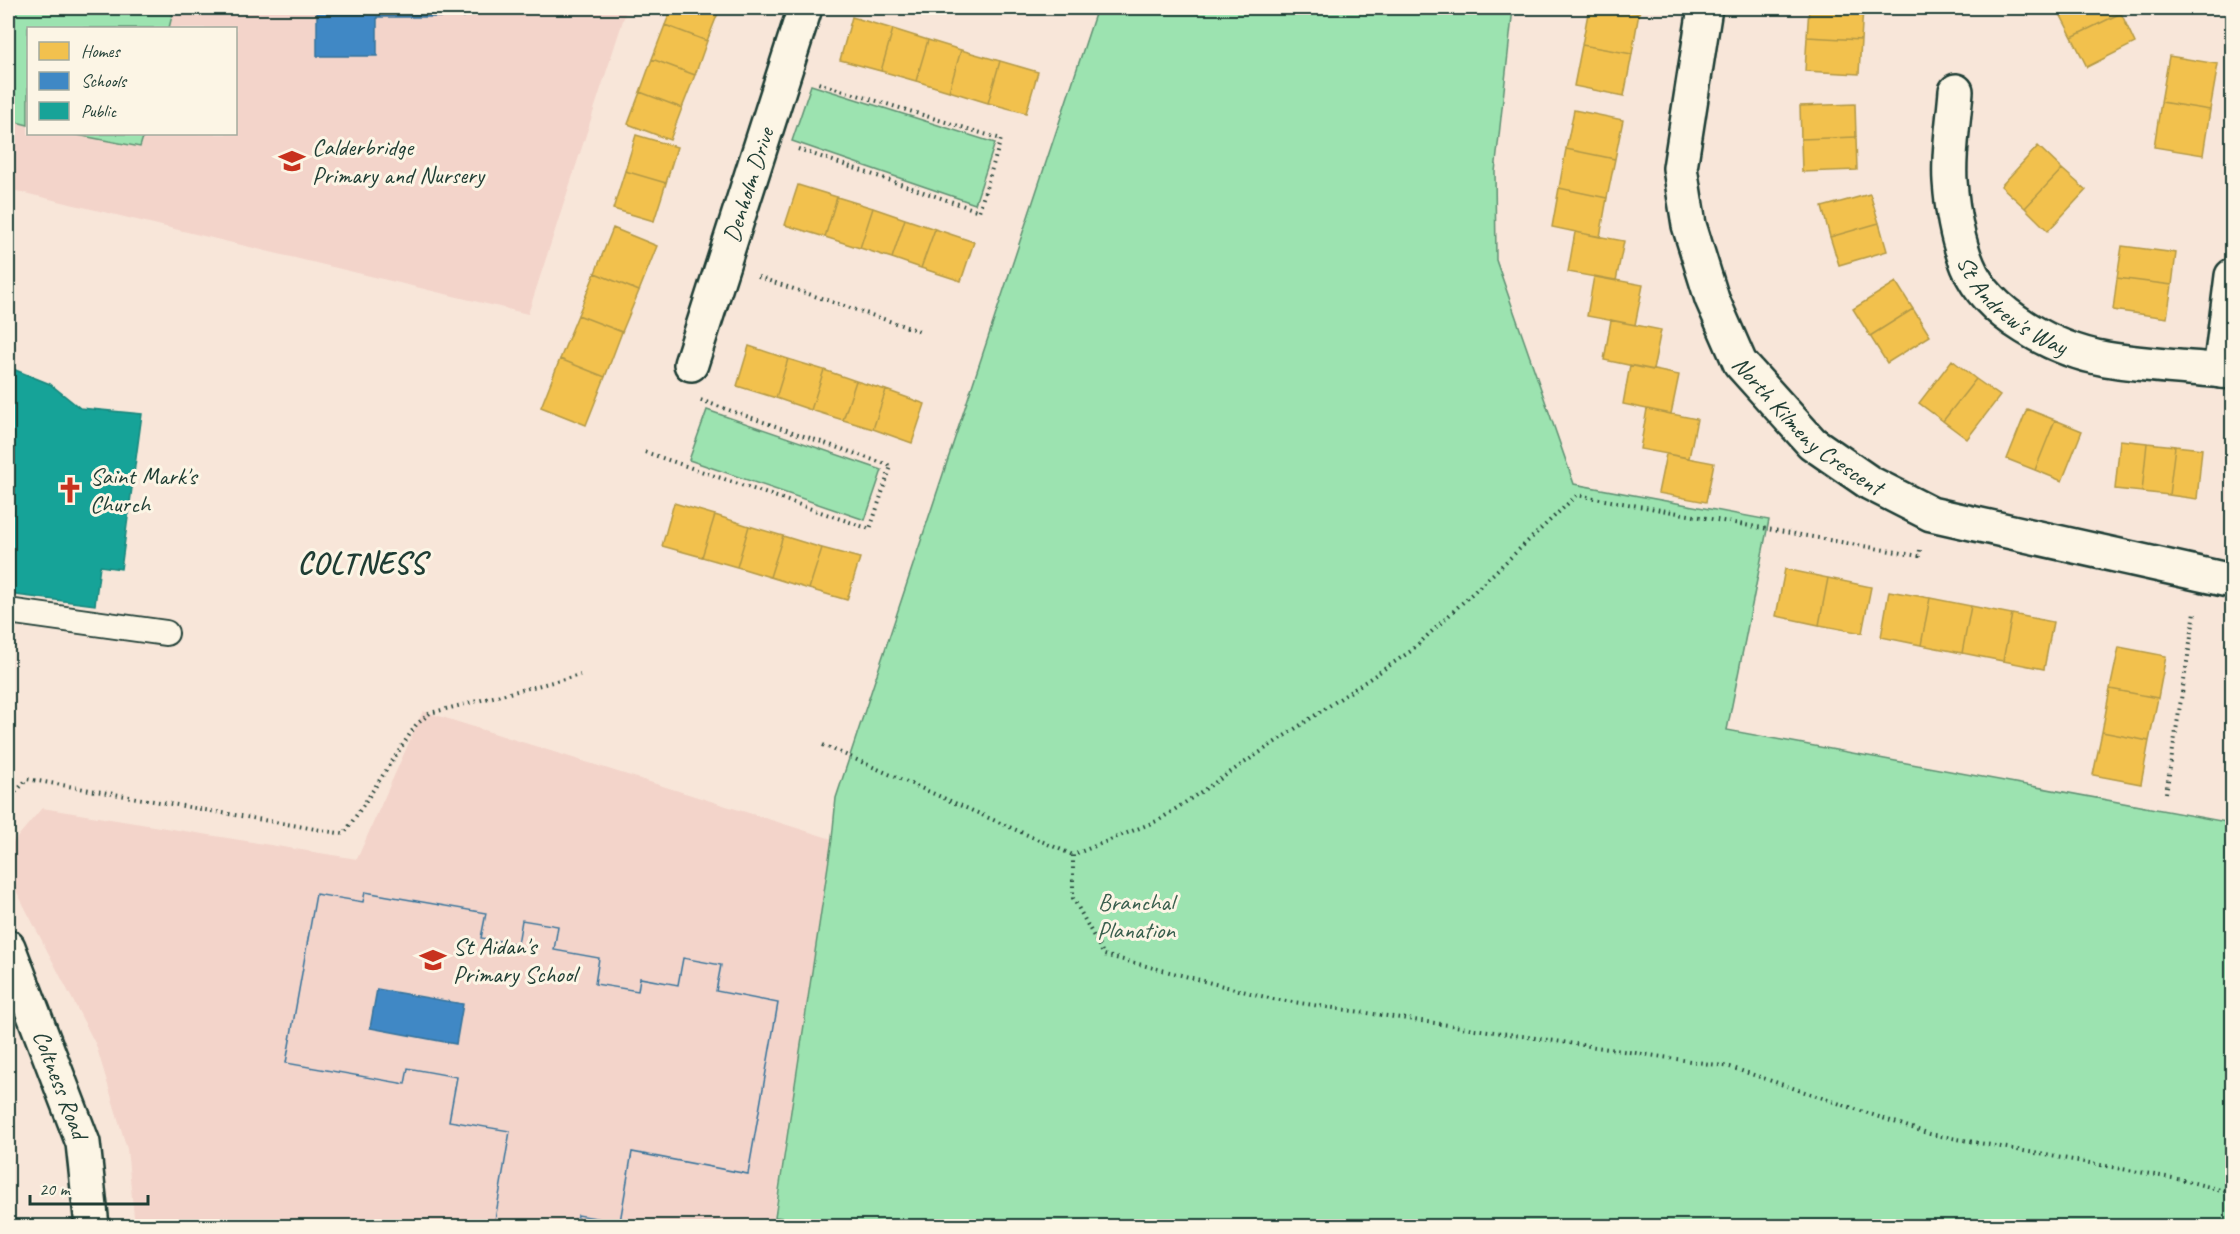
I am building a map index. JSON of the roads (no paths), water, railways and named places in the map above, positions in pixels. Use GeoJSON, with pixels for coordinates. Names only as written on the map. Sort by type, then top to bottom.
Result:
{"type":"FeatureCollection","features":[{"type":"Feature","properties":{"kind":"street","name":"Denholm Drive"},"geometry":{"type":"LineString","coordinates":[[691,364],[805,8]]}},
{"type":"Feature","properties":{"kind":"street","name":"North Kilmeny Crescent"},"geometry":{"type":"LineString","coordinates":[[1705,8],[1680,168],[1689,225],[1712,299],[1740,363],[1812,443],[1870,483],[1932,514],[2232,581]]}},
{"type":"Feature","properties":{"kind":"street","name":"St Andrew's Way"},"geometry":{"type":"LineString","coordinates":[[1956,91],[1950,180],[1956,223],[1968,267],[1992,303],[2025,329],[2064,346],[2104,359],[2226,371]]}},
{"type":"Feature","properties":{"kind":"street"},"geometry":{"type":"LineString","coordinates":[[2226,371],[2232,276]]}},
{"type":"Feature","properties":{"kind":"street","name":"Coltness Road"},"geometry":{"type":"LineString","coordinates":[[8,947],[83,1143],[92,1227]]}},
{"type":"Feature","properties":{"kind":"lane"},"geometry":{"type":"LineString","coordinates":[[8,611],[166,633]]}},
{"type":"Feature","properties":{"kind":"place","name":"Calderbridge Primary and Nursery"},"geometry":{"type":"Point","coordinates":[292,161]}},
{"type":"Feature","properties":{"kind":"place","name":"Saint Mark's Church"},"geometry":{"type":"Point","coordinates":[70,490]}},
{"type":"Feature","properties":{"kind":"place","name":"St Aidan's Primary School"},"geometry":{"type":"Point","coordinates":[433,960]}},
{"type":"Feature","properties":{"kind":"district","name":"COLTNESS"},"geometry":{"type":"Point","coordinates":[362,563]}},
{"type":"Feature","properties":{"kind":"park label","name":"Branchal Planation"},"geometry":{"type":"Point","coordinates":[1136,916]}}]}
